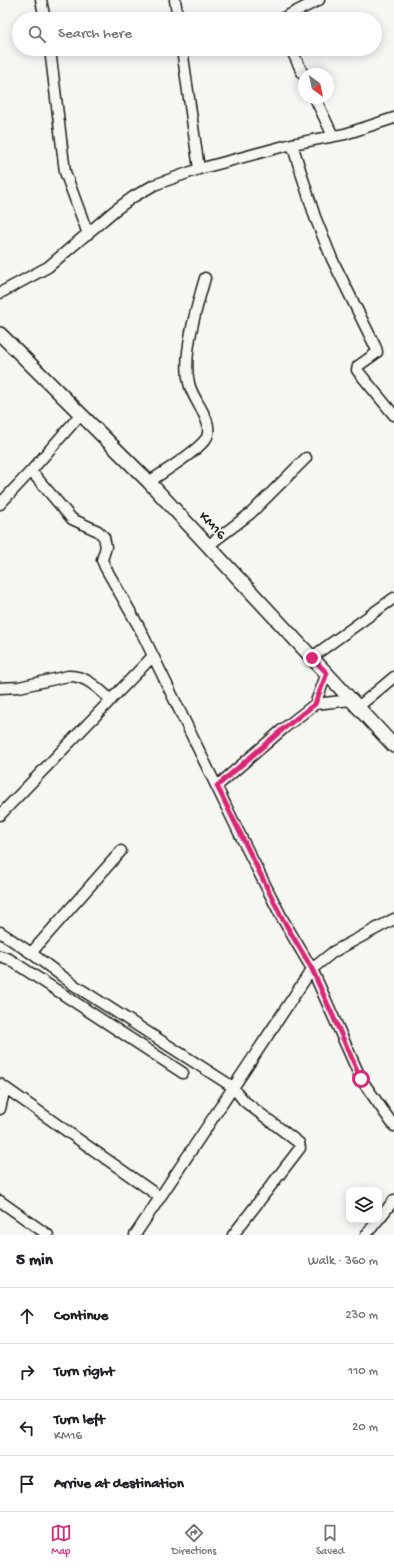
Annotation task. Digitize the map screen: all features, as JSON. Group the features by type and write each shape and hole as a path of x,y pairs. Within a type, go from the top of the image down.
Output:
{"street":[{"path":"41,0 43,12"},
{"path":"175,0 177,12"},
{"path":"295,12 319,0"},
{"path":"51,56 65,172 88,234"},
{"path":"183,56 199,169"},
{"path":"294,56 300,68"},
{"path":"318,104 333,136"},
{"path":"0,293 48,267 114,211 133,197 154,185 199,169 292,144 345,134 394,118"},
{"path":"292,144 318,224 332,259 376,348 377,352 358,366 357,370 394,415"},
{"path":"149,482 201,445 207,436 209,425 189,384 187,367 194,317 205,278"},
{"name":"KM16","path":"0,334 149,482 394,746"},
{"path":"0,504 81,414"},
{"path":"209,545 251,513 306,458"},
{"path":"31,471 72,519 98,531 104,537 106,547 102,560 105,567 139,627 282,918 312,969 361,1079 392,1120"},
{"path":"312,658 394,598"},
{"path":"0,815 153,656"},
{"path":"217,786 283,729 315,704 327,673"},
{"path":"0,688 19,687 76,675 96,687 111,700"},
{"path":"315,704 355,703 394,677"},
{"path":"31,953 121,851"},
{"path":"135,1235 312,969 333,952 394,919"},
{"path":"0,932 74,985 233,1087 244,1101 299,1143 300,1148 233,1235"},
{"path":"0,956 9,959 183,1073"},
{"path":"0,1109 3,1086 160,1197"},
{"path":"0,1200 48,1235"},
{"path":"382,1216 394,1200"},
{"path":"366,1235 376,1223"}],"route":[{"path":"312,658 327,673 315,704 283,729 217,786 282,918 312,969 361,1079"}]}
